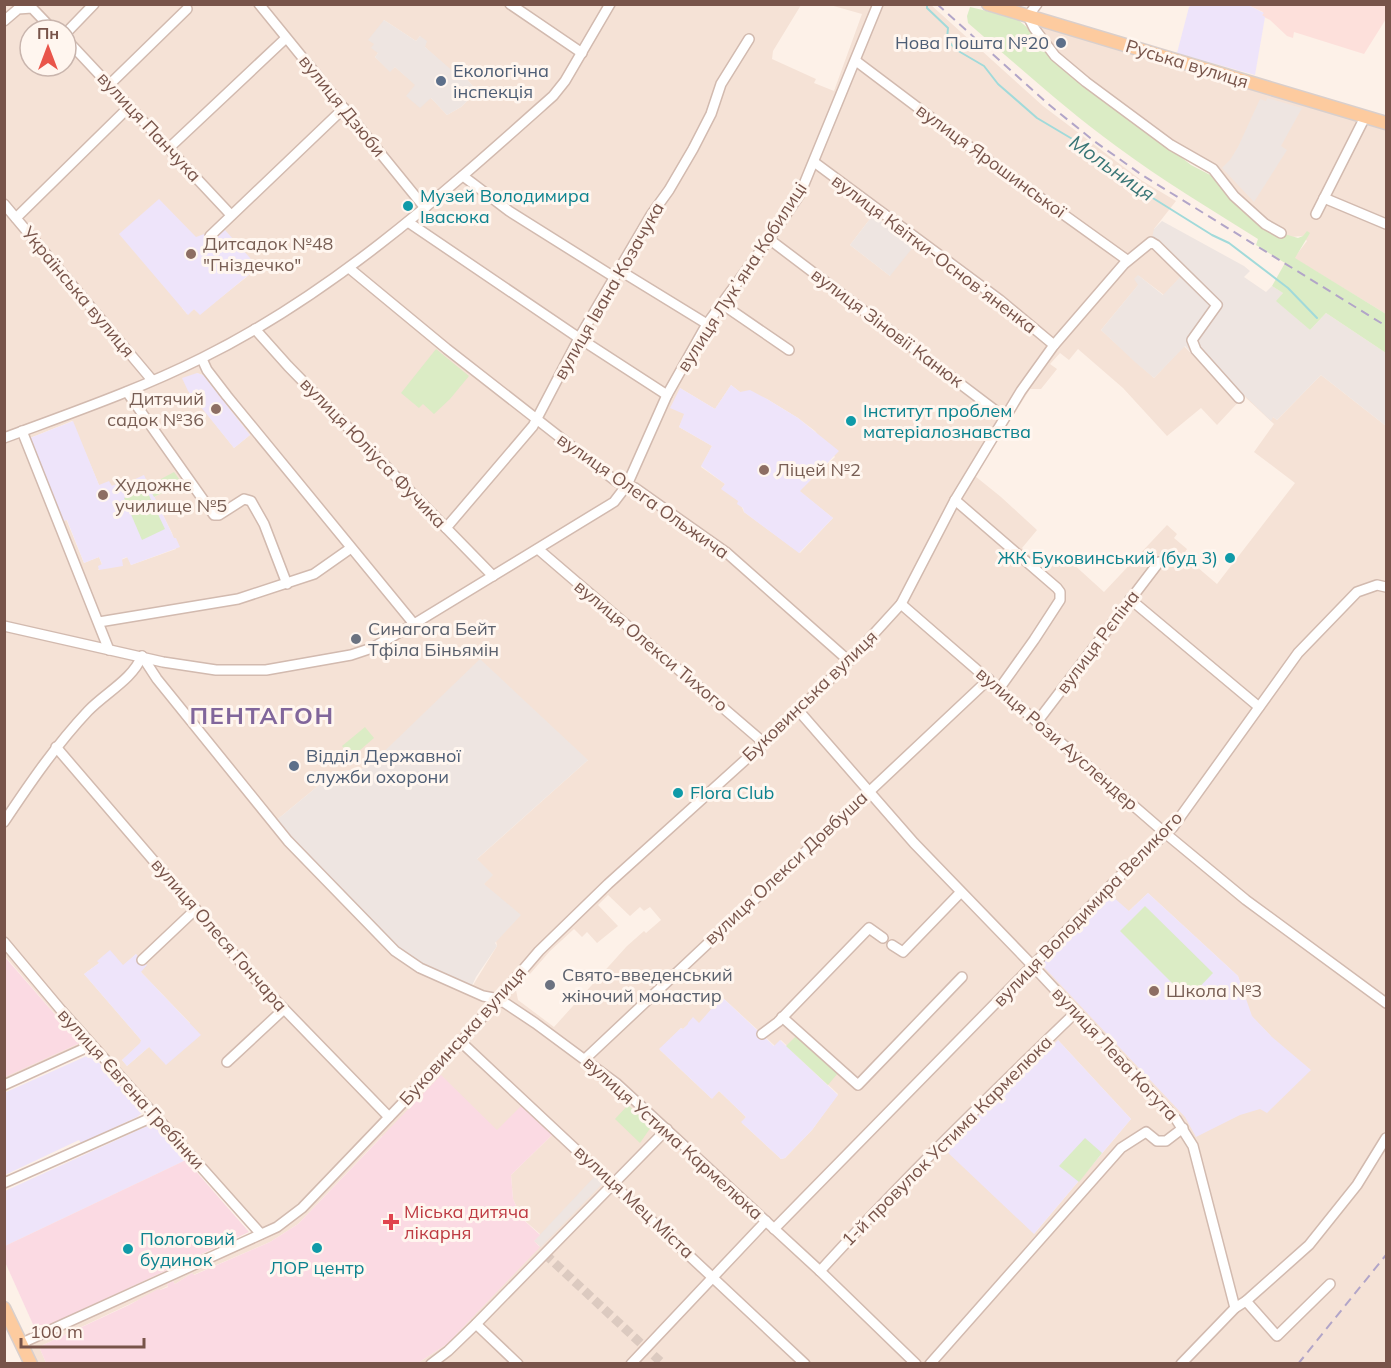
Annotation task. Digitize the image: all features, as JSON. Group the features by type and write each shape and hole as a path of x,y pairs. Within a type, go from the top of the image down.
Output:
{"main road":[{"name":"Руська вулиця","path":"988,4 1386,123"},
{"path":"4,1308 31,1364"}],"street":[{"path":"78,21 94,4"},
{"name":"вулиця Дзюби","path":"260,4 425,208"},
{"path":"510,4 582,52"},
{"path":"4,438 127,392 202,358 314,293 349,268 425,208 553,96 610,4"},
{"name":"вулиця Лукʼяна Кобилиці","path":"4,626 190,667 240,671 266,670 351,655 372,648 414,624 614,502 627,485 667,395 707,324 800,194 878,4"},
{"path":"1037,4 1028,16 1055,56 1171,145 1213,169 1234,196 1265,224 1281,233"},
{"path":"4,21 18,9 32,8 42,18"},
{"path":"109,85 188,9"},
{"path":"169,148 286,38"},
{"name":"вулиця Івана Козачука","path":"446,528 536,420 579,338 651,215 693,149 711,114 721,84 749,39"},
{"name":"вулиця Панчука","path":"78,52 231,215"},
{"name":"вулиця Ярошинської","path":"856,61 978,153 1127,260"},
{"path":"16,218 129,107"},
{"path":"210,236 344,108"},
{"path":"1316,214 1365,117"},
{"name":"вулиця Квітки-Основʼяненка","path":"814,162 1000,300 1054,345"},
{"path":"462,176 509,211 707,324"},
{"path":"1324,198 1386,224"},
{"name":"Українська вулиця","path":"5,205 152,380"},
{"path":"408,222 667,395"},
{"name":"вулиця Зіновії Канюк","path":"769,239 1004,417"},
{"name":"Буковинська вулиця","path":"22,1343 277,1227 291,1218 461,1042 539,951 600,891 764,743 849,661 901,604 955,500 1004,417 1054,345 1127,260 1151,242 1216,305 1192,340 1196,350 1239,398"},
{"name":"вулиця Олега Ольжича","path":"349,268 536,420 617,482 635,488 727,553 849,661"},
{"path":"722,304 789,350"},
{"name":"вулиця Юліуса Фучика","path":"255,329 288,366 493,576"},
{"path":"202,358 207,370 227,396 414,624"},
{"path":"127,392 214,515 219,515 244,499 251,501 264,524 287,584"},
{"path":"22,431 110,650"},
{"path":"955,500 1060,592 1060,600 999,688"},
{"path":"99,622 238,599 314,574 351,548"},
{"name":"вулиця Олекси Тихого","path":"538,549 764,743"},
{"name":"вулиця Рєпіна","path":"1037,723 1159,562"},
{"name":"вулиця Володимира Великого","path":"774,1229 1130,866 1173,827 1298,653 1357,592 1377,585 1386,587"},
{"path":"1130,599 1259,707"},
{"name":"вулиця Рози Ауслендер","path":"901,604 1165,833 1261,912 1386,1004"},
{"path":"4,822 56,747 89,710 137,668 142,656"},
{"name":"вулиця Устима Кармелюка","path":"142,656 262,811 320,875 395,951 420,968 483,996 499,999 616,1083 820,1270 916,1364"},
{"name":"вулиця Олекси Довбуша","path":"585,1059 989,679"},
{"name":"вулиця Лева Когута","path":"798,710 960,892 1033,966 1183,1128 1192,1146 1235,1308"},
{"name":"вулиця Олеся Гончара","path":"56,747 284,1009 389,1117"},
{"path":"892,945 903,952 960,892"},
{"path":"142,960 196,909"},
{"path":"762,1034 771,1029 868,928 883,938"},
{"name":"вулиця Євгена Гребінки","path":"4,942 92,1045 261,1234"},
{"path":"782,1017 858,1084 962,977"},
{"path":"227,1062 284,1009"},
{"name":"1-й провулок Устима Кармелюка","path":"820,1270 966,1118 1075,1013"},
{"name":"вулиця Мец Міста","path":"461,1042 805,1364"},
{"path":"4,1085 92,1045"},
{"path":"4,1183 155,1116"},
{"path":"930,1364 1121,1148 1146,1132 1157,1142 1166,1141 1183,1128"},
{"path":"431,1364 448,1352 667,1129"},
{"path":"1181,1364 1235,1308 1246,1301 1309,1245 1357,1185 1386,1138"},
{"path":"631,1364 766,1221"},
{"path":"1246,1301 1277,1336 1330,1284"},
{"path":"476,1324 518,1364"}],"shaded area":[{"path":"5,5 801,5 773,51 772,59 816,79 814,83 834,91 862,14 830,5 931,5 1043,106 1141,180 1176,201 1154,229 1184,273 1164,295 1139,276 1139,284 1101,330 1154,378 1184,346 1237,401 1244,395 1277,420 1321,375 1386,426 1386,1363 418,1363 447,1344 540,1246 534,1241 540,1234 514,1211 517,1208 513,1199 511,1175 552,1135 497,1130 382,1136 298,1224 270,1242 193,1275 192,1273 175,1284 173,1281 167,1284 168,1286 43,1345 40,1349 46,1363 32,1363 23,1343 261,1234 92,1044 5,1085 4,1077 80,1043 5,956","holes":["384,20 416,41 420,36 425,47 455,74 459,72 465,77 477,91 461,107 447,115 395,67 390,71 375,57 378,53 374,44","873,215 896,231 890,276 850,245","225,231 258,268 200,314 194,309 187,314 182,308 214,241","1078,349 1123,388 1167,436 1201,408 1217,425 1244,396 1274,424 1254,452 1295,483 1217,584 1183,555 1187,549 1174,538 1177,534 1167,525 1104,592 1060,552 1044,568 1022,548 1037,530 975,476 1030,389 1041,389 1057,369 1050,364 1060,353 1069,360","197,373 203,375 250,435 234,448 189,391","731,385 740,392 767,399 815,431 835,457 799,491 833,518 800,553 744,512 739,501 722,489 725,484 701,467 712,446 679,427 685,414 680,388 715,409","72,421 99,485 120,486 145,479 148,486 174,473 181,484 154,497 172,533 176,549 131,565 128,557 98,570 102,565 99,557 84,563 66,519 63,520 30,438","382,752 588,760 476,860 484,883 497,946 470,990 273,823 335,772 367,768","1148,893 1238,976 1251,1016 1272,1037 1129,911","608,895 630,916 640,907 644,911 650,907 661,920 627,946 554,1027 518,1000 516,990 550,951 574,929 582,937 587,932 597,943 618,926 598,905","136,954 141,972 190,1023 149,1047 127,1066 122,1060 141,1043 141,1040 84,974 99,963 123,966","722,997 775,1046 781,1040 838,1094 812,1130 785,1158 781,1159 742,1123 746,1117 719,1091 711,1098 660,1050 681,1028 689,1024 699,1024","1058,1040 1131,1119 1034,1234"]},
{"path":"1192,5 1248,5 1264,13 1255,75 1177,53 1189,7"},
{"path":"1248,5 1386,5 1386,19 1364,54 1294,32 1293,38 1287,36 1270,20 1262,16 1263,12"},
{"path":"1029,17 1386,123 1386,314 1294,258 1307,241 1303,236 1290,237 1265,223 1213,169 1171,145 1056,56"},
{"path":"384,20 416,41 420,36 427,41 425,47 455,73 459,72 465,77 477,91 461,107 447,115 431,98 420,108 406,96 415,85 395,67 390,72 375,57 378,53 371,48 374,44 368,40"},
{"path":"1267,98 1302,108 1281,146 1287,150 1254,202 1222,168 1238,147 1260,99 1266,101"},
{"name":"Дитсадок №48 \"Гніздечко\"","path":"159,199 196,237 207,233 214,240 225,230 258,267 200,315 194,309 188,315 119,234"},
{"path":"873,215 914,246 890,276 850,245"},
{"path":"1162,221 1244,266 1250,271 1244,277 1266,292 1272,286 1283,293 1277,301 1310,330 1326,313 1386,353 1386,426 1321,375 1277,420 1273,417 1271,421 1244,395 1236,401 1185,346 1154,378 1135,362 1101,330 1138,285 1134,279 1138,275 1163,295 1184,273 1151,242 1154,229"},
{"name":"Дитячий садок №36","path":"197,373 203,375 250,435 234,448 188,391 182,378"},
{"name":"Ліцей №2","path":"731,385 740,392 750,390 767,399 798,418 839,451 800,491 833,518 799,553 744,512 743,508 737,504 738,501 721,489 725,484 701,466 712,446 679,427 684,414 670,408 680,388 715,409"},
{"name":"Художнє училище №5","path":"73,421 99,485 109,481 112,486 119,483 120,486 144,475 180,547 131,565 127,557 122,559 123,566 99,570 98,566 102,564 99,557 84,563 67,520 63,521 30,438"},
{"path":"480,659 588,760 477,859 493,875 484,884 521,915 495,943 497,946 470,990 396,950 273,823 335,772 367,768"},
{"name":"Школа №3","path":"1148,893 1238,976 1252,1016 1272,1037 1311,1070 1267,1113 1260,1109 1240,1115 1196,1137 1185,1117 1041,964 1112,896 1129,911"},
{"path":"110,950 123,965 136,954 147,965 141,972 201,1035 166,1065 149,1047 127,1066 122,1060 141,1040 84,974 99,963 97,961"},
{"path":"4,956 80,1043 5,1077 4,1077"},
{"path":"722,997 774,1046 780,1040 838,1095 812,1130 785,1158 781,1159 741,1122 746,1117 719,1091 712,1099 659,1049 681,1028 683,1029 693,1017 699,1023"},
{"path":"1058,1040 1131,1119 1034,1234 943,1148"},
{"path":"91,1054 143,1112 81,1143 79,1140 5,1175 4,1093"},
{"path":"441,1075 497,1130 521,1106 552,1135 511,1175 513,1199 517,1208 514,1211 540,1235 534,1241 540,1247 447,1344 418,1363 46,1363 40,1349 43,1345 158,1289 168,1287 167,1284 173,1281 175,1284 192,1273 194,1275 270,1242 298,1224"},
{"path":"156,1122 186,1160 5,1246 5,1191"},
{"path":"186,1160 249,1232 36,1331 5,1262 5,1246"},
{"path":"595,1176 603,1183 541,1247 534,1241"}],"green space":[{"path":"970,7 1016,18 1162,142 1191,165 1216,178 1281,233 1298,238 1307,231 1310,233 1295,258 1386,314 1386,353 1326,313 1310,330 1276,301 1283,293 1272,286 1285,263 1256,245 1258,239 1151,171 1078,117 968,23 967,16"},
{"path":"436,349 469,376 434,414 423,404 419,408 401,393"},
{"path":"174,472 182,483 154,497 148,486"},
{"path":"146,489 165,529 142,540 124,498"},
{"path":"365,727 374,738 352,757 342,746"},
{"path":"1145,906 1213,973 1188,999 1120,931"},
{"path":"797,1035 838,1073 828,1085 786,1046"},
{"path":"628,1105 651,1127 640,1143 615,1119"},
{"path":"1085,1138 1102,1153 1079,1182 1059,1166"}],"waterway":[{"name":"Мольниця","path":"927,4 927,8 948,28 947,39 955,49 984,66 998,84 1037,118 1074,140 1086,154 1132,185 1212,235 1229,243 1288,288 1317,318"}],"tunnel":[{"path":"545,1254 663,1364"}],"railway":[{"path":"937,4 1047,103 1094,141 1142,175 1386,326"},
{"path":"1298,1364 1386,1255"}],"place":[{"name":"Нова Пошта №20","path":"1061,43"},
{"name":"Екологічна інспекція","path":"441,81"},
{"name":"Музей Володимира Івасюка","path":"408,206"},
{"name":"Дитсадок №48 \"Гніздечко\"","path":"191,254"},
{"name":"Дитячий садок №36","path":"216,409"},
{"name":"Інститут проблем матеріалознавства","path":"851,421"},
{"name":"Ліцей №2","path":"764,470"},
{"name":"Художнє училище №5","path":"103,495"},
{"name":"ЖК Буковинський (буд 3)","path":"1230,558"},
{"name":"Синагога Бейт Тфіла Біньямін","path":"356,639"},
{"name":"Відділ Державної служби охорони","path":"294,766"},
{"name":"Flora Club","path":"678,793"},
{"name":"Свято-введенський жіночий монастир","path":"550,985"},
{"name":"Школа №3","path":"1154,991"},
{"name":"Міська дитяча лікарня","path":"391,1222"},
{"name":"ЛОР центр","path":"317,1248"},
{"name":"Пологовий будинок","path":"128,1249"}],"district":[{"name":"ПЕНТАГОН","path":"262,716"}]}
